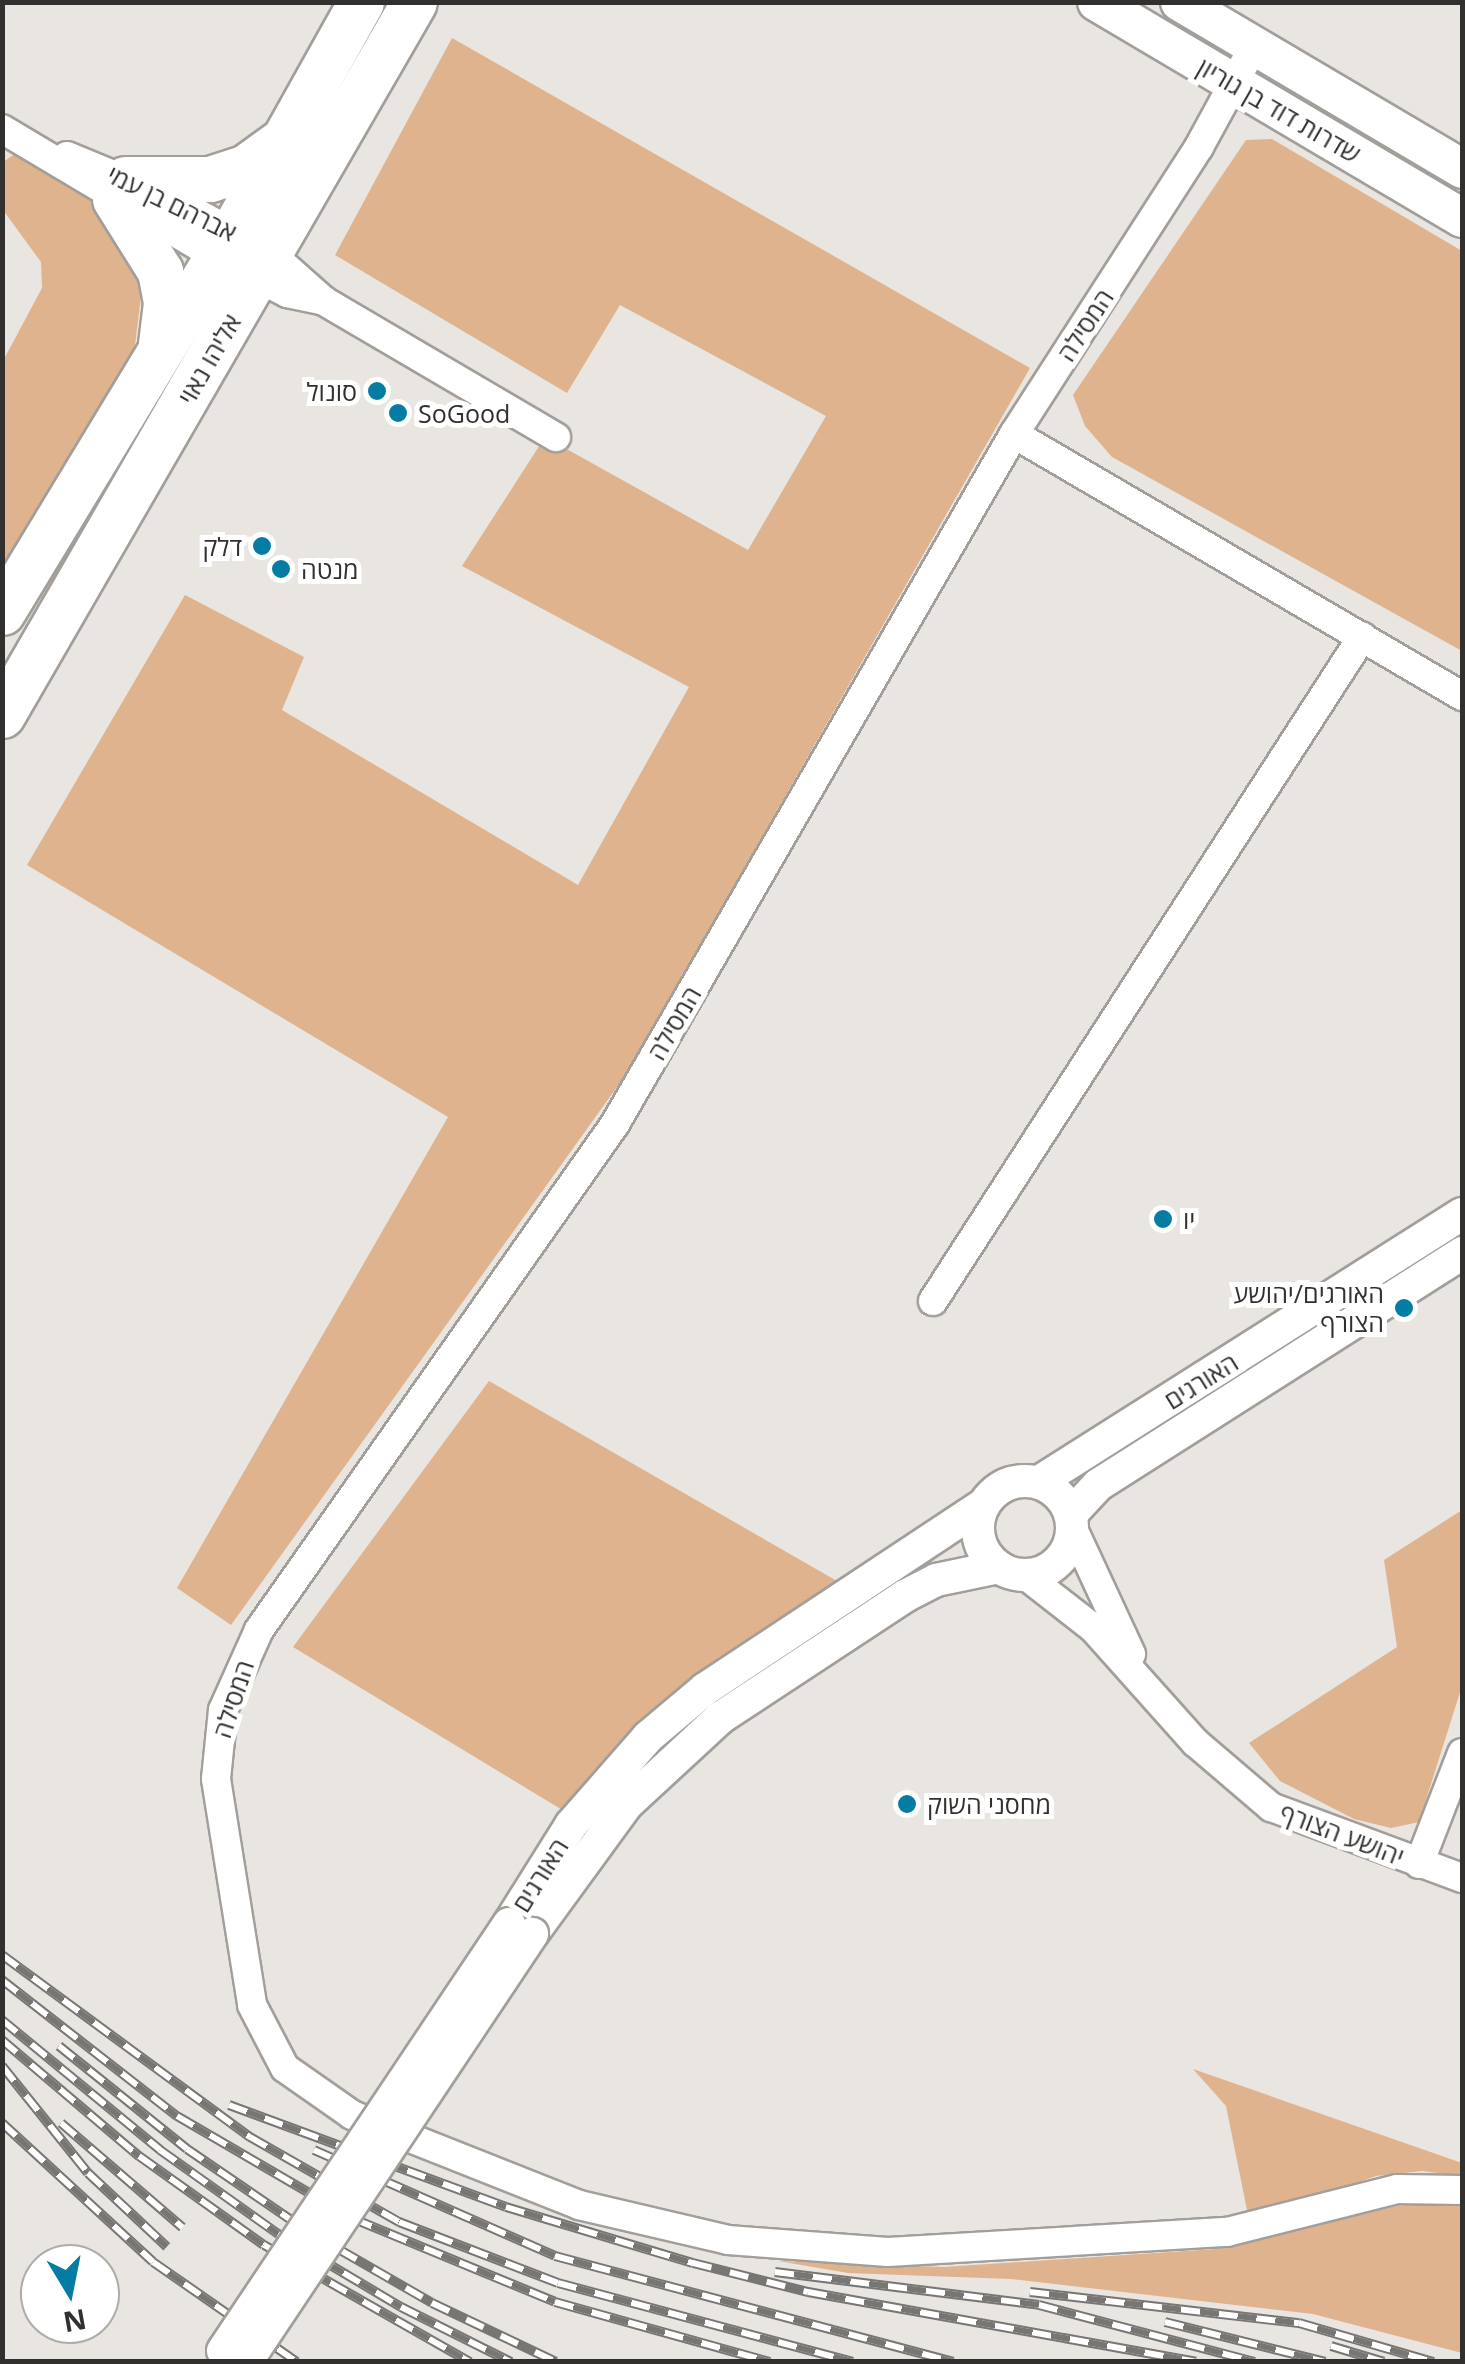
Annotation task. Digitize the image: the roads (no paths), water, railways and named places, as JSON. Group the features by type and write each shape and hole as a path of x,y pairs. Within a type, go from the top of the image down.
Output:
{"highway":[{"name":"אליהו נאוי","path":"2,612 160,351 244,255 284,138 361,2"},
{"name":"אליהו נאוי","path":"2,715 244,255 414,2"},
{"path":"160,351 166,303 160,271 120,189 210,179 260,160 284,138"}],"main road":[{"name":"שדרות דוד בן גוריון","path":"1096,2 1462,218"},
{"name":"שדרות דוד בן גוריון","path":"1180,2 1462,169"}],"street":[{"name":"המסילה","path":"1254,46 1230,82 1198,148 1014,434 615,1124 243,1661 224,1710 216,1762 256,2019 295,2078 352,2114 579,2204 728,2240 888,2252 1227,2232 1383,2191 1462,2190"},
{"name":"אברהם בן עמי","path":"3,129 244,255 556,436"},
{"path":"1014,434 1462,696"},
{"path":"933,1302 1362,637"},
{"name":"האורגים","path":"1039,1482 1462,1214"},
{"name":"האורגים","path":"1072,1521 1098,1485 1462,1253"},
{"path":"1039,1482 1072,1521 1062,1557 1012,1571 978,1532 984,1504 1008,1484 1039,1482"},
{"name":"האורגים","path":"521,1929 571,1825 648,1737 705,1689 984,1504"},
{"name":"יהושע הצורף","path":"1072,1521 1149,1685"},
{"name":"האורגים","path":"228,2358 521,1929 626,1805 720,1718 905,1596 950,1576 1012,1571"},
{"name":"יהושע הצורף","path":"1012,1571 1093,1628 1149,1685 1196,1744 1271,1808 1462,1878"},
{"path":"1420,1864 1462,1752"}],"railway":[{"path":"2,1955 250,2137 399,2222 558,2283 853,2362"},
{"path":"2,1980 177,2116 354,2219 555,2302 770,2362"},
{"path":"2,2020 160,2150 278,2234 401,2307 511,2362"},
{"path":"2,2040 139,2156 264,2245 470,2362"},
{"path":"59,2046 187,2149 307,2231 432,2303 556,2362"},
{"path":"2,2066 88,2173 167,2247"},
{"path":"229,2105 506,2207 693,2263 808,2292 1196,2362"},
{"path":"2,2123 153,2262 297,2362"},
{"path":"61,2123 182,2227"},
{"path":"314,2150 555,2256 953,2362"},
{"path":"775,2272 1039,2305 1255,2362"},
{"path":"1030,2292 1299,2323 1433,2362"},
{"path":"1165,2322 1325,2362"},
{"path":"1331,2346 1384,2362"}],"place":[{"name":"סונול","path":"377,391"},
{"name":"SoGood","path":"398,413"},
{"name":"דלק","path":"262,546"},
{"name":"מנטה","path":"281,569"},
{"name":"יו","path":"1163,1219"},
{"name":"האורגים/יהושע הצורף","path":"1404,1308"},
{"name":"מחסני השוק","path":"907,1804"}]}
